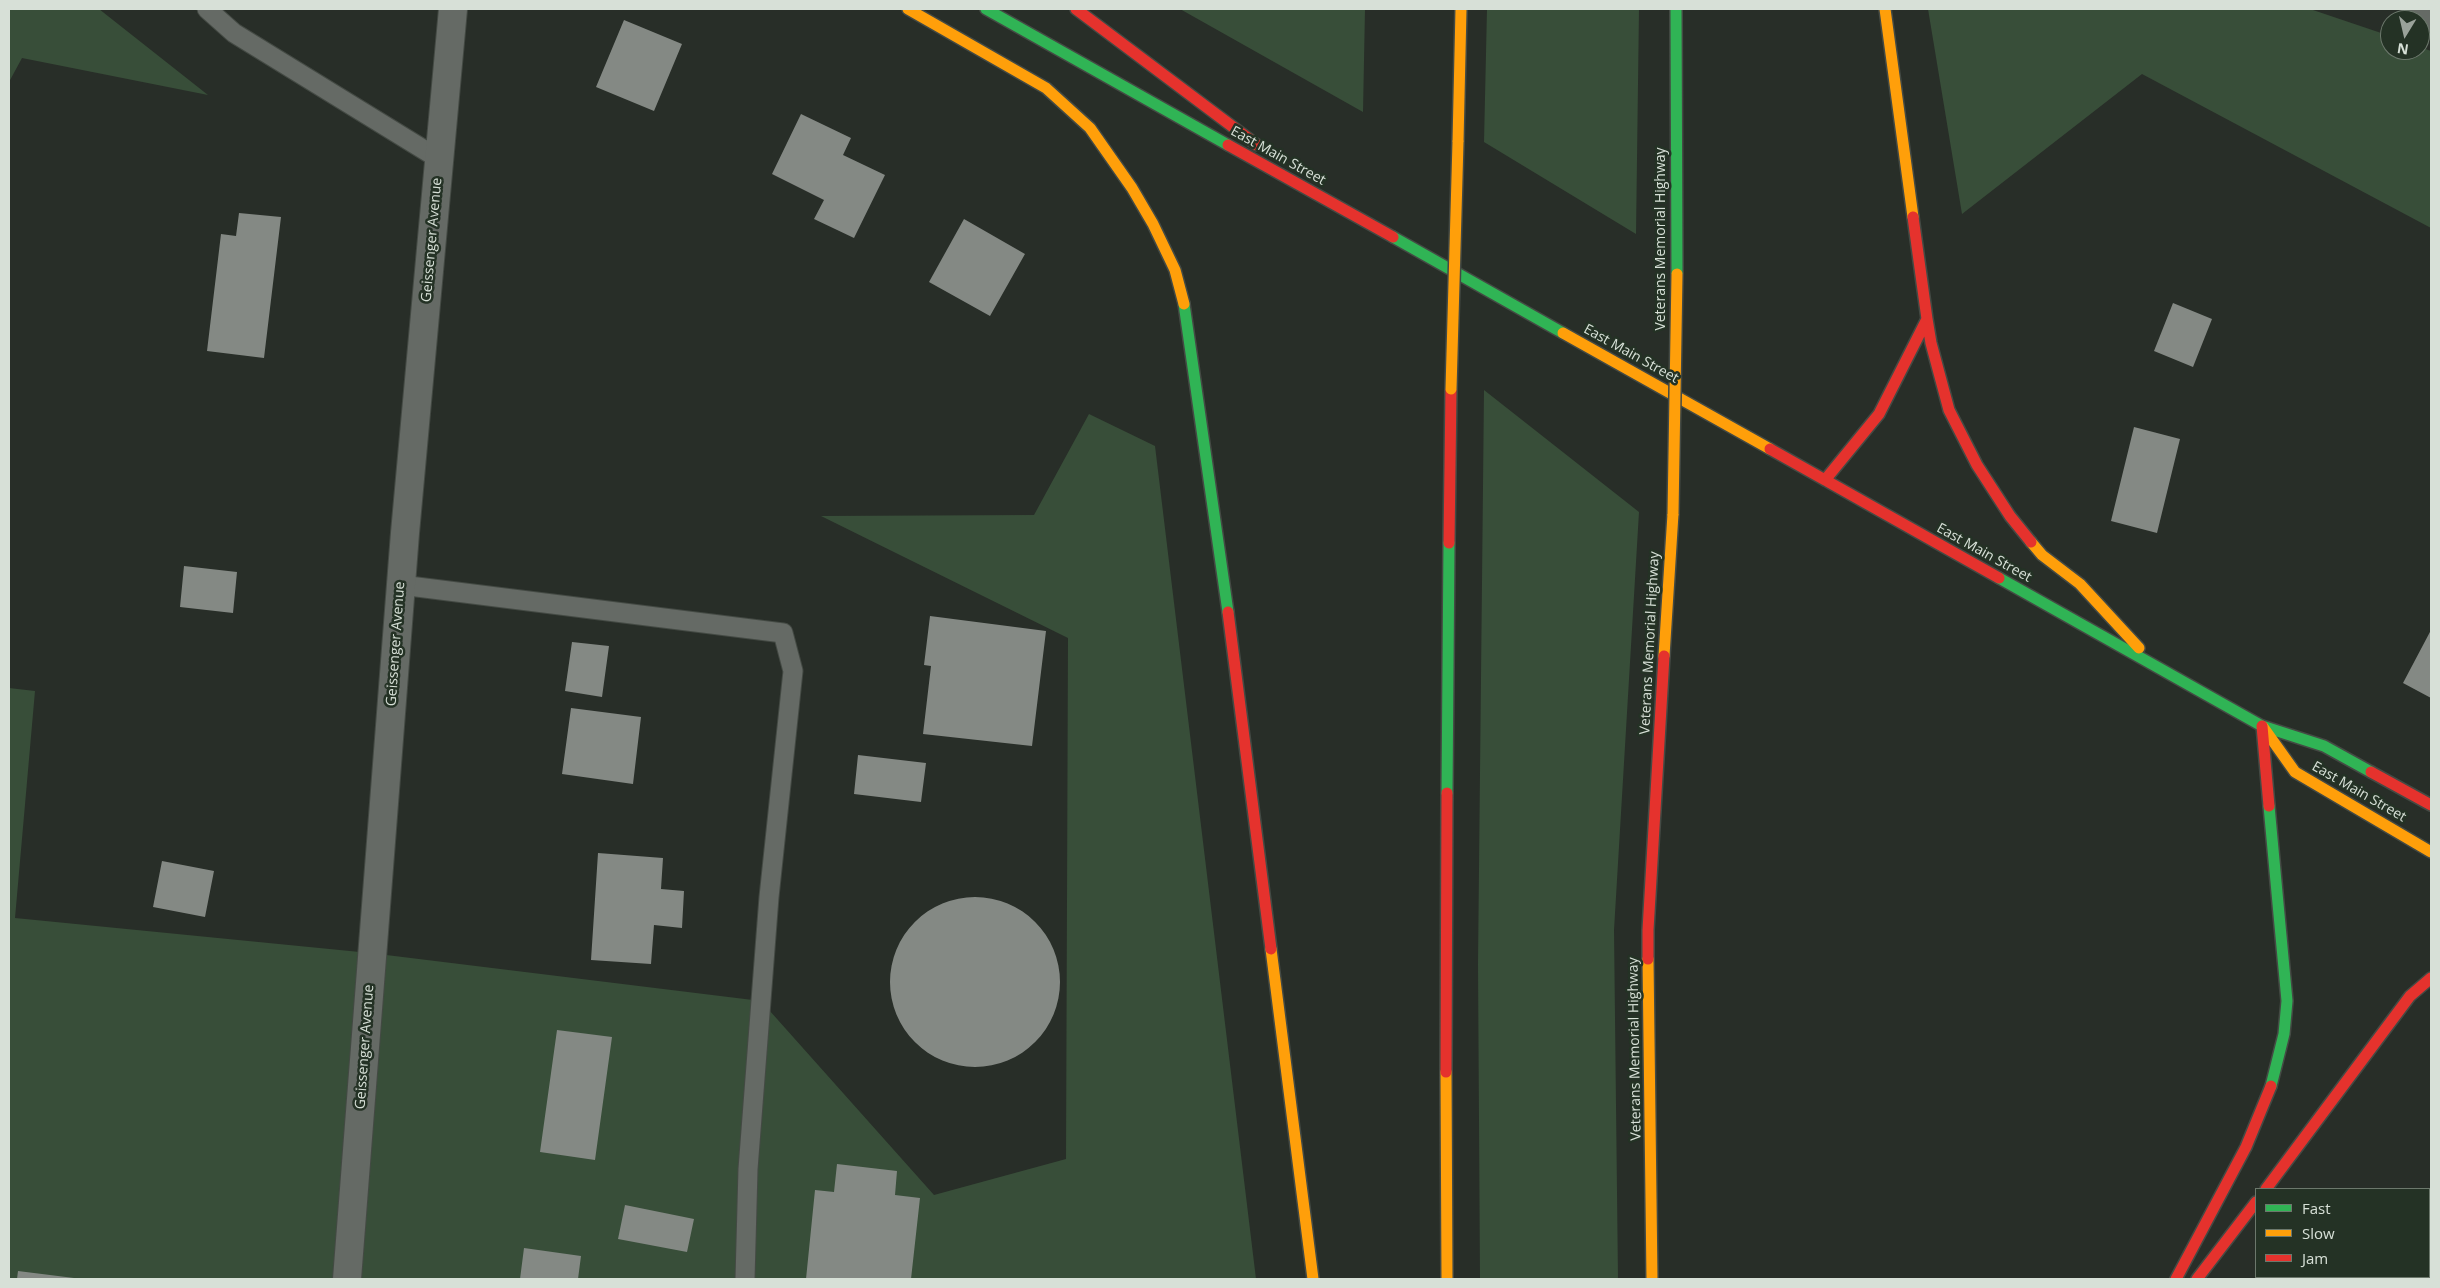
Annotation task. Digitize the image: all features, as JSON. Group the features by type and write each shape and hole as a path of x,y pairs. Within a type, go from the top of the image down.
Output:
{"highway":[{"path":"908,9 1046,88 1090,128 1132,188 1153,224 1174,270 1187,316 1213,498 1313,1279"},
{"name":"East Main Street","path":"986,9 2262,726 2324,746 2431,805"},
{"path":"1076,9 1348,213"},
{"path":"1447,1279 1445,964 1451,389 1462,9"},
{"name":"Veterans Memorial Highway","path":"1652,1279 1648,930 1673,514 1676,274 1676,9"},
{"path":"1885,9 1927,318 1931,343 1949,410 1977,465 2006,509 2042,554 2080,584 2158,668"},
{"path":"1825,480 1879,414 1927,318"},
{"path":"2176,1279 2246,1147 2271,1086 2284,1034 2287,1001 2262,726"},
{"name":"East Main Street","path":"2262,726 2295,772 2431,852"},
{"path":"2267,1188 2410,996 2431,978"},
{"path":"2197,1279 2255,1203"}],"street":[{"name":"Geissenger Avenue","path":"347,1279 401,585 453,9"},
{"path":"2416,9 2431,18"}],"lane":[{"path":"207,9 234,33 439,159"},
{"path":"401,585 783,633 793,671 769,897 748,1169 745,1279"}],"green space":[{"path":"9,9 99,9 208,95 22,58 9,82"},
{"path":"1180,9 1365,9 1363,112"},
{"path":"1487,9 1639,9 1636,234 1484,142"},
{"path":"1928,9 2310,9 2380,33 2380,60 2430,60 2431,51 2431,228 2142,74 1962,214"},
{"path":"1484,390 1639,512 1614,930 1618,1279 1480,1279 1478,964"},
{"path":"1089,414 1155,446 1256,1279 9,1279 9,688 35,691 15,918 370,953 761,1001 934,1195 1066,1159 1068,638 821,516 1034,515"}],"building":[{"path":"624,20 682,44 654,111 596,87"},
{"path":"801,114 851,138 843,155 885,175 854,238 814,219 824,200 772,174"},
{"path":"239,213 281,217 264,358 207,351 221,234 236,236"},
{"path":"964,219 1025,254 990,316 929,282"},
{"path":"2173,303 2212,319 2193,367 2154,351"},
{"path":"2134,427 2180,439 2157,533 2111,521"},
{"path":"184,566 237,572 233,613 180,607"},
{"path":"930,616 1046,631 1032,746 923,734 931,666 924,665"},
{"path":"2431,630 2431,698 2403,683"},
{"path":"572,642 609,646 602,697 565,691"},
{"path":"571,708 641,717 633,784 562,774"},
{"path":"858,755 926,763 921,802 854,794"},
{"path":"598,853 663,858 661,889 684,891 682,928 654,925 651,964 591,960"},
{"path":"162,861 214,871 205,917 153,907"},
{"path":"967,897 983,897 1008,903 1029,916 1041,928 1054,949 1060,982 1054,1015 1041,1036 1029,1048 1008,1061 983,1067 967,1067 942,1061 921,1048 909,1036 896,1015 890,990 890,974 896,949 909,928 921,916 942,903"},
{"path":"557,1030 612,1037 595,1160 540,1152"},
{"path":"837,1164 897,1171 895,1195 920,1198 911,1279 806,1279 815,1190 834,1192"},
{"path":"625,1205 694,1219 687,1252 618,1239"},
{"path":"524,1248 581,1256 578,1279 520,1279"},
{"path":"18,1271 74,1278 74,1279 17,1279"}],"traffic: fast":[{"path":"986,9 1228,145"},
{"path":"1676,9 1677,274"},
{"path":"1393,237 1563,333"},
{"path":"1184,304 1228,612"},
{"path":"1447,793 1449,543"},
{"path":"1999,578 2262,726 2324,746 2371,772"},
{"path":"2269,806 2287,1001 2284,1034 2271,1086"}],"traffic: slow":[{"path":"908,9 1046,88 1090,128 1132,188 1153,224 1175,270 1184,304"},
{"path":"1458,142 1461,9"},
{"path":"1885,9 1913,217"},
{"path":"1451,389 1458,142"},
{"path":"1673,514 1677,274"},
{"path":"1563,333 1770,449"},
{"path":"1664,656 1673,514"},
{"path":"2031,542 2042,555 2080,584 2139,648"},
{"path":"2263,727 2295,772 2431,852"},
{"path":"1271,949 1313,1279"},
{"path":"1648,959 1652,1279"},
{"path":"1446,1072 1447,1279"}],"traffic: jam":[{"path":"1076,9 1257,145"},
{"path":"1228,145 1393,237"},
{"path":"1825,480 1879,414 1927,319 1913,217"},
{"path":"1927,319 1931,343 1949,410 1977,465 2010,516 2031,542"},
{"path":"1449,543 1451,389"},
{"path":"1770,449 1999,578"},
{"path":"1228,612 1271,949"},
{"path":"1648,959 1648,930 1664,656"},
{"path":"2262,726 2269,806"},
{"path":"2371,772 2431,805"},
{"path":"1446,1072 1447,793"},
{"path":"2267,1188 2410,996 2431,978"},
{"path":"2176,1279 2246,1147 2271,1086"},
{"path":"2197,1279 2255,1203"}]}
